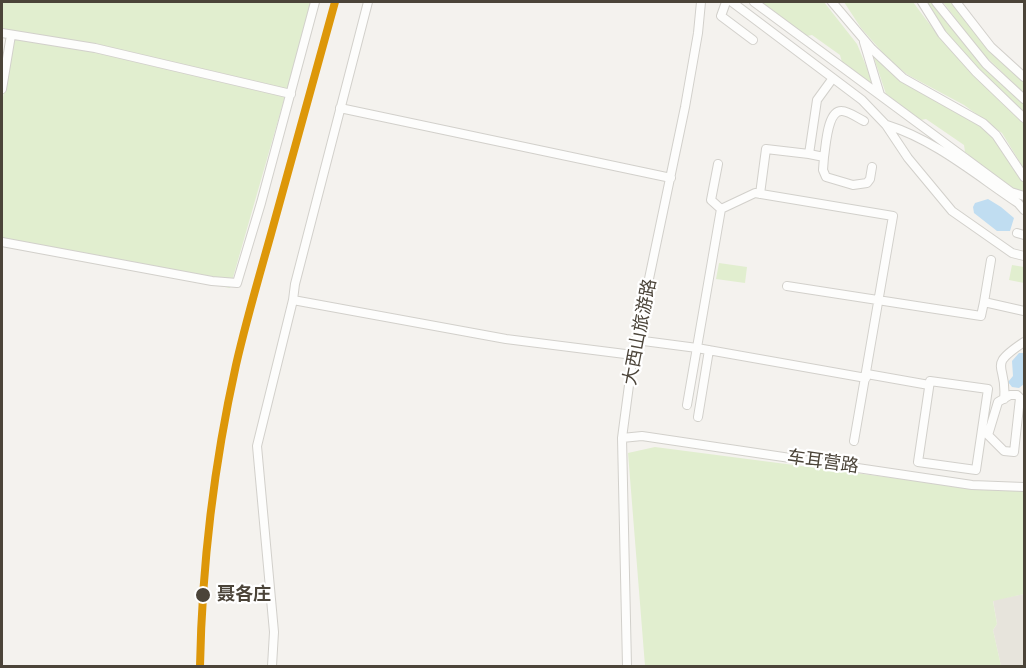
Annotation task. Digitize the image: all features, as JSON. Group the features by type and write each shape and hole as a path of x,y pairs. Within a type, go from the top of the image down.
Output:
{"street":[{"path":"2,242 237,284 315,2"},
{"path":"272,666 274,632 257,446 295,284 368,2"},
{"name":"大西山旅游路","path":"627,666 622,438 633,355 698,33 701,2"},
{"path":"726,2 721,16 753,40"},
{"path":"732,2 862,100 886,125 908,158 952,211 1012,253 1024,256"},
{"path":"754,2 1011,192 1024,196"},
{"path":"832,2 862,38 903,78 983,123 1002,140 1024,177"},
{"path":"922,2 949,42 976,72 1024,118"},
{"path":"936,2 986,64 1024,99"},
{"path":"956,2 991,47 1024,77"},
{"path":"2,33 95,48 291,94"},
{"path":"2,89 11,36"},
{"path":"862,38 880,95"},
{"path":"809,154 817,100 832,78"},
{"path":"340,108 670,178"},
{"path":"864,120 844,111 839,111 833,116 829,124 823,170 826,177 853,185 867,183 872,167"},
{"path":"886,125 909,132 929,142 1021,204 1024,210"},
{"path":"760,194 766,149 824,157"},
{"path":"718,164 711,200 721,209"},
{"path":"721,209 760,194 893,216 854,441"},
{"path":"687,405 721,209"},
{"path":"787,286 981,316 991,261"},
{"path":"293,300 506,339 633,355"},
{"path":"984,302 1024,311"},
{"path":"636,340 929,385"},
{"path":"1004,399 1005,385 1000,372 1001,363 1004,356 1024,342"},
{"path":"698,417 709,350"},
{"path":"930,381 988,389 976,470 918,462 929,385 930,381"},
{"path":"1017,394 1020,398 1014,452 1004,451 988,435 998,402 1004,399 1017,394"},
{"name":"车耳营路","path":"622,438 642,436 972,484 1024,487"}],"shaded area":[{"path":"1024,594 1024,666 1001,666 993,630 997,624 993,600"}],"green space":[{"path":"2,2 312,2 230,288 2,243 2,103 14,36 2,33"},
{"path":"759,2 824,2 857,44 874,85 842,62 840,55 812,35 807,36"},
{"path":"844,2 913,2 965,66 1024,124 1024,169 1002,133 964,105 908,75 891,62 861,28"},
{"path":"924,2 933,2 1024,102 1024,114 958,46"},
{"path":"943,2 952,2 989,51 1024,80 1024,93 980,51"},
{"path":"873,55 911,87 959,113 985,129 999,141 1024,182 1024,192 1009,187 965,152 964,145 926,119 921,120 886,94"},
{"path":"719,263 747,267 745,283 716,279"},
{"path":"1012,265 1024,267 1024,283 1009,280"},
{"path":"655,447 971,488 1024,490 1024,594 993,601 997,624 993,630 1001,666 645,666 628,453"}],"water":[{"path":"988,199 1014,218 1010,231 997,231 974,213 975,203"},
{"path":"1019,353 1024,353 1024,384 1019,388 1012,387 1008,382 1013,376 1012,361"}],"transit line":[{"path":"200,666 206,552 215,477 228,402 248,316 335,2"}],"place":[{"name":"聂各庄","path":"203,595"}]}
